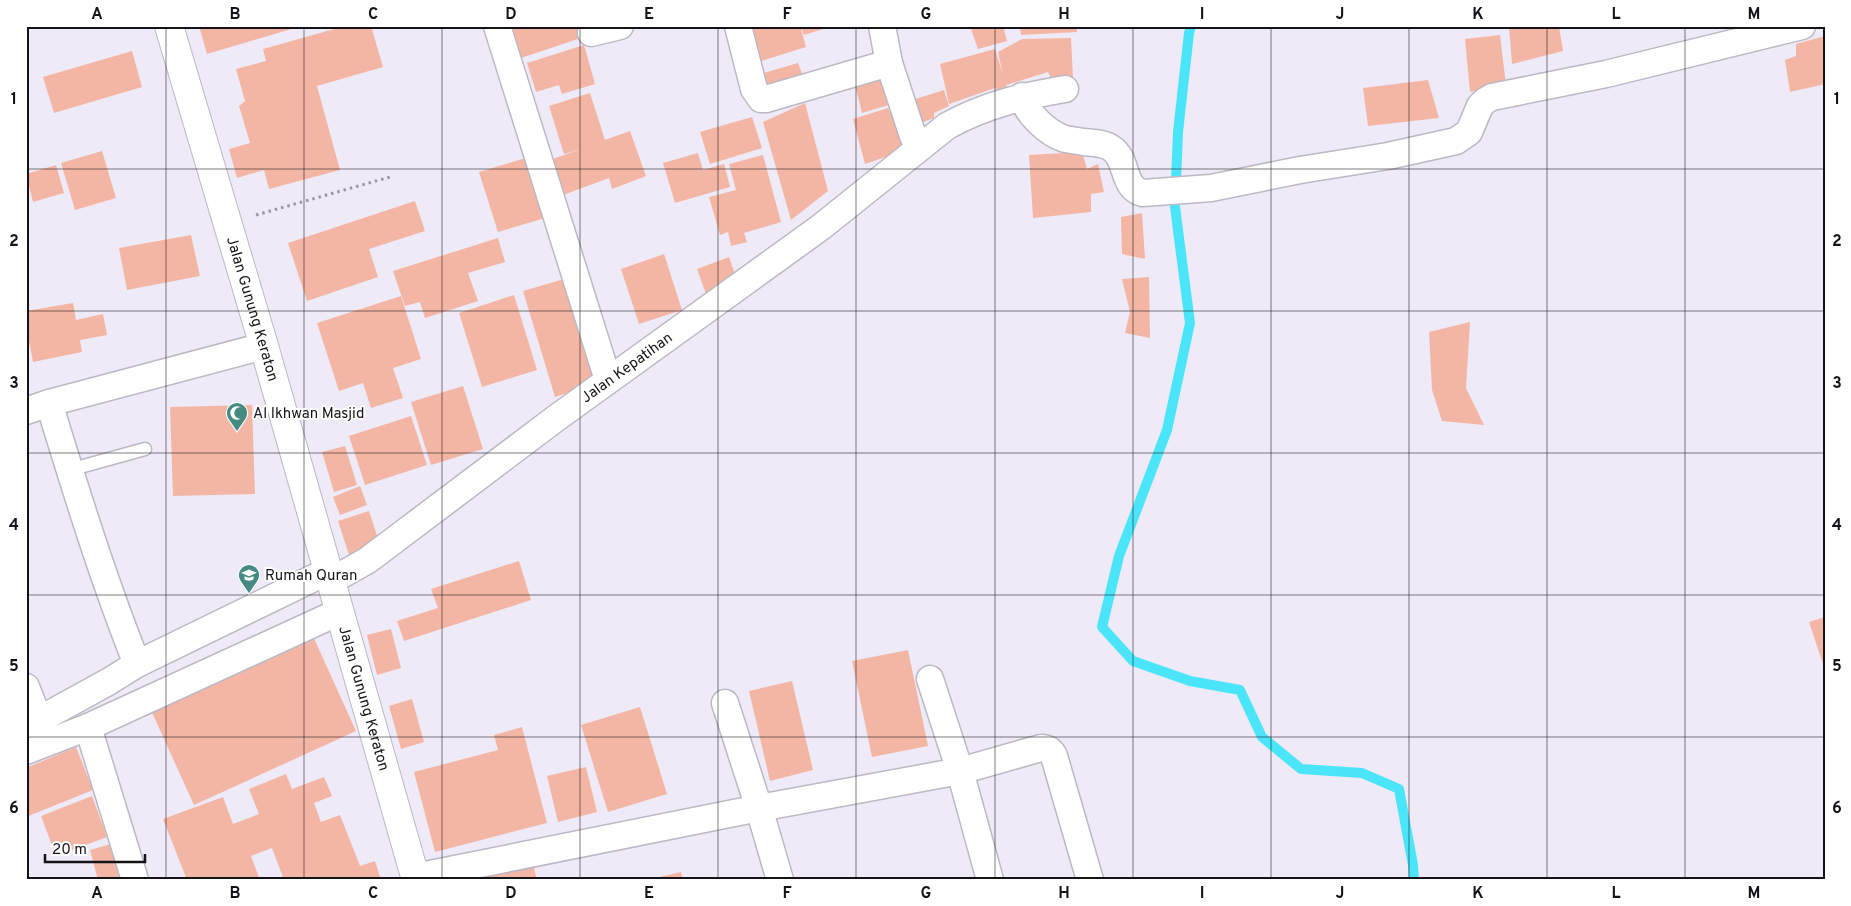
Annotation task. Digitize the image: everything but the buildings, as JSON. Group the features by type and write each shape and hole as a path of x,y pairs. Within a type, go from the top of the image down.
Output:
{"street":[{"name":"Jalan Gunung Keraton","path":"169,26 264,346 415,878"},
{"path":"497,26 608,380"},
{"path":"591,33 620,26"},
{"path":"738,26 754,89 761,99 766,100 888,63"},
{"path":"882,26 888,63 913,136 919,147"},
{"path":"1027,106 1051,131 1064,138 1106,145 1114,149 1119,155 1131,186 1135,191 1143,193 1211,188 1300,170 1388,156 1456,141 1469,132 1480,106 1492,97 1606,74 1802,26"},
{"name":"Jalan Kepatihan","path":"334,593 368,560 608,380 821,226 947,126 966,116 1027,106 1066,89"},
{"path":"137,664 69,470 38,407 264,346"},
{"path":"26,687 33,723 137,664 334,593"},
{"path":"26,751 88,727 334,593"},
{"path":"930,679 960,771 990,880"},
{"path":"725,703 780,880"},
{"path":"88,727 135,880"},
{"path":"415,878 759,808 960,771 1041,748 1047,748 1052,751 1090,880"}],"lane":[{"path":"69,470 145,449"}],"path":[{"path":"227,224 390,177"}],"waterway":[{"path":"1191,26 1178,132 1175,207 1190,323 1167,430 1119,556 1102,627 1133,661 1190,681 1240,690 1262,737 1301,769 1362,773 1399,789 1414,880"}],"place":[{"name":"Al Ikhwan Masjid","path":"237,432"},
{"name":"Rumah Quran","path":"249,594"}]}
